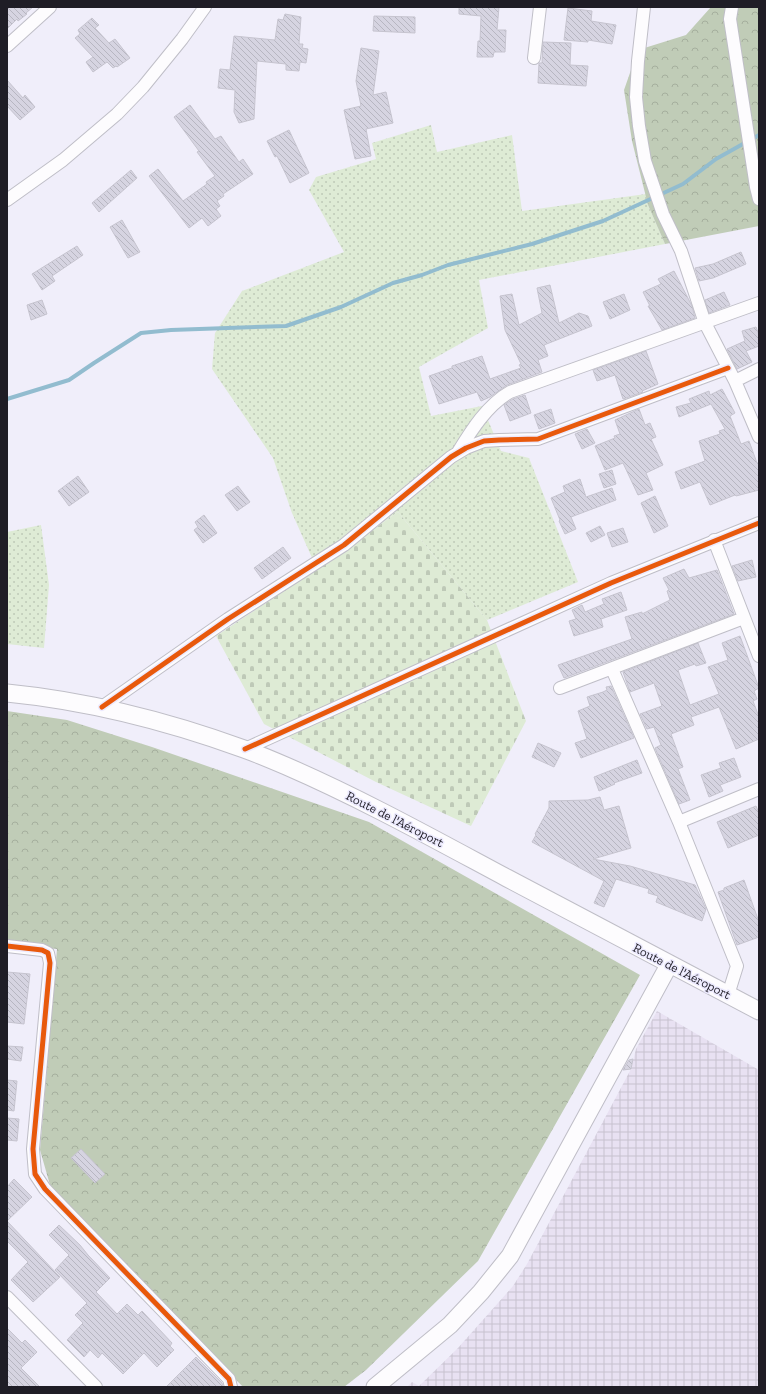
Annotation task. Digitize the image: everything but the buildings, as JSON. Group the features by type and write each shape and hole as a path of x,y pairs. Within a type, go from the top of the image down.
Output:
{"main road":[{"name":"Route de l'Aéroport","path":"7,693 40,696 102,707 169,724 245,749 313,778 386,813 669,965 759,1011"},
{"path":"375,1387 450,1325 481,1292 510,1256 669,965"}],"street":[{"path":"7,46 50,7"},
{"path":"7,200 63,160 117,114 143,87 168,57 205,7"},
{"path":"534,58 540,7"},
{"path":"644,7 636,97 645,161 663,214 681,251 705,323 735,381 759,437"},
{"path":"732,7 730,19 759,199"},
{"path":"457,454 468,436 490,409 510,392 759,303"},
{"path":"102,707 228,618 344,545 466,448 484,442 538,438 728,368"},
{"path":"735,381 759,369"},
{"path":"245,749 611,583 759,523"},
{"path":"714,540 759,656"},
{"path":"560,688 744,618"},
{"path":"612,669 679,822 737,966 728,995"},
{"path":"679,822 759,790"},
{"path":"7,946 42,950 48,953 50,963 33,1149 35,1174 45,1188 229,1379 231,1387"},
{"path":"7,1297 96,1387"}],"shaded area":[{"path":"657,1011 759,1070 759,1387 407,1387 412,1382 419,1386 457,1349 513,1286 527,1264 631,1069 636,1049"}],"green space":[{"path":"711,7 759,7 759,226 665,244 648,205 632,141 624,90 638,50 686,35"},
{"path":"431,125 437,152 512,135 522,211 646,194 648,205 665,244 479,280 488,328 419,367 431,416 482,406 501,451 529,458 578,582 487,620 398,512 317,569 292,513 273,458 212,369 215,333 242,291 344,252 309,190 316,177 376,159 372,143"},
{"path":"398,512 487,620 526,721 471,826 376,782 264,724 216,636 317,569"},
{"path":"41,525 49,585 44,648 7,644 7,532"},
{"path":"7,711 67,720 152,747 369,822 640,975 478,1261 366,1370 344,1387 243,1387 50,1185 40,1150 57,949 7,942"}],"waterway":[{"path":"7,399 69,380 141,333 171,330 286,326 341,307 393,283 422,275 448,265 532,244 603,221 683,184 716,159 759,135"}],"cycle path":[{"path":"102,707 228,619 344,545 451,457 466,448 484,441 538,439 728,368"},
{"path":"245,749 611,583 759,523"},
{"path":"7,946 42,950 48,953 50,963 33,1149 35,1174 45,1189 229,1379 231,1387"}]}
